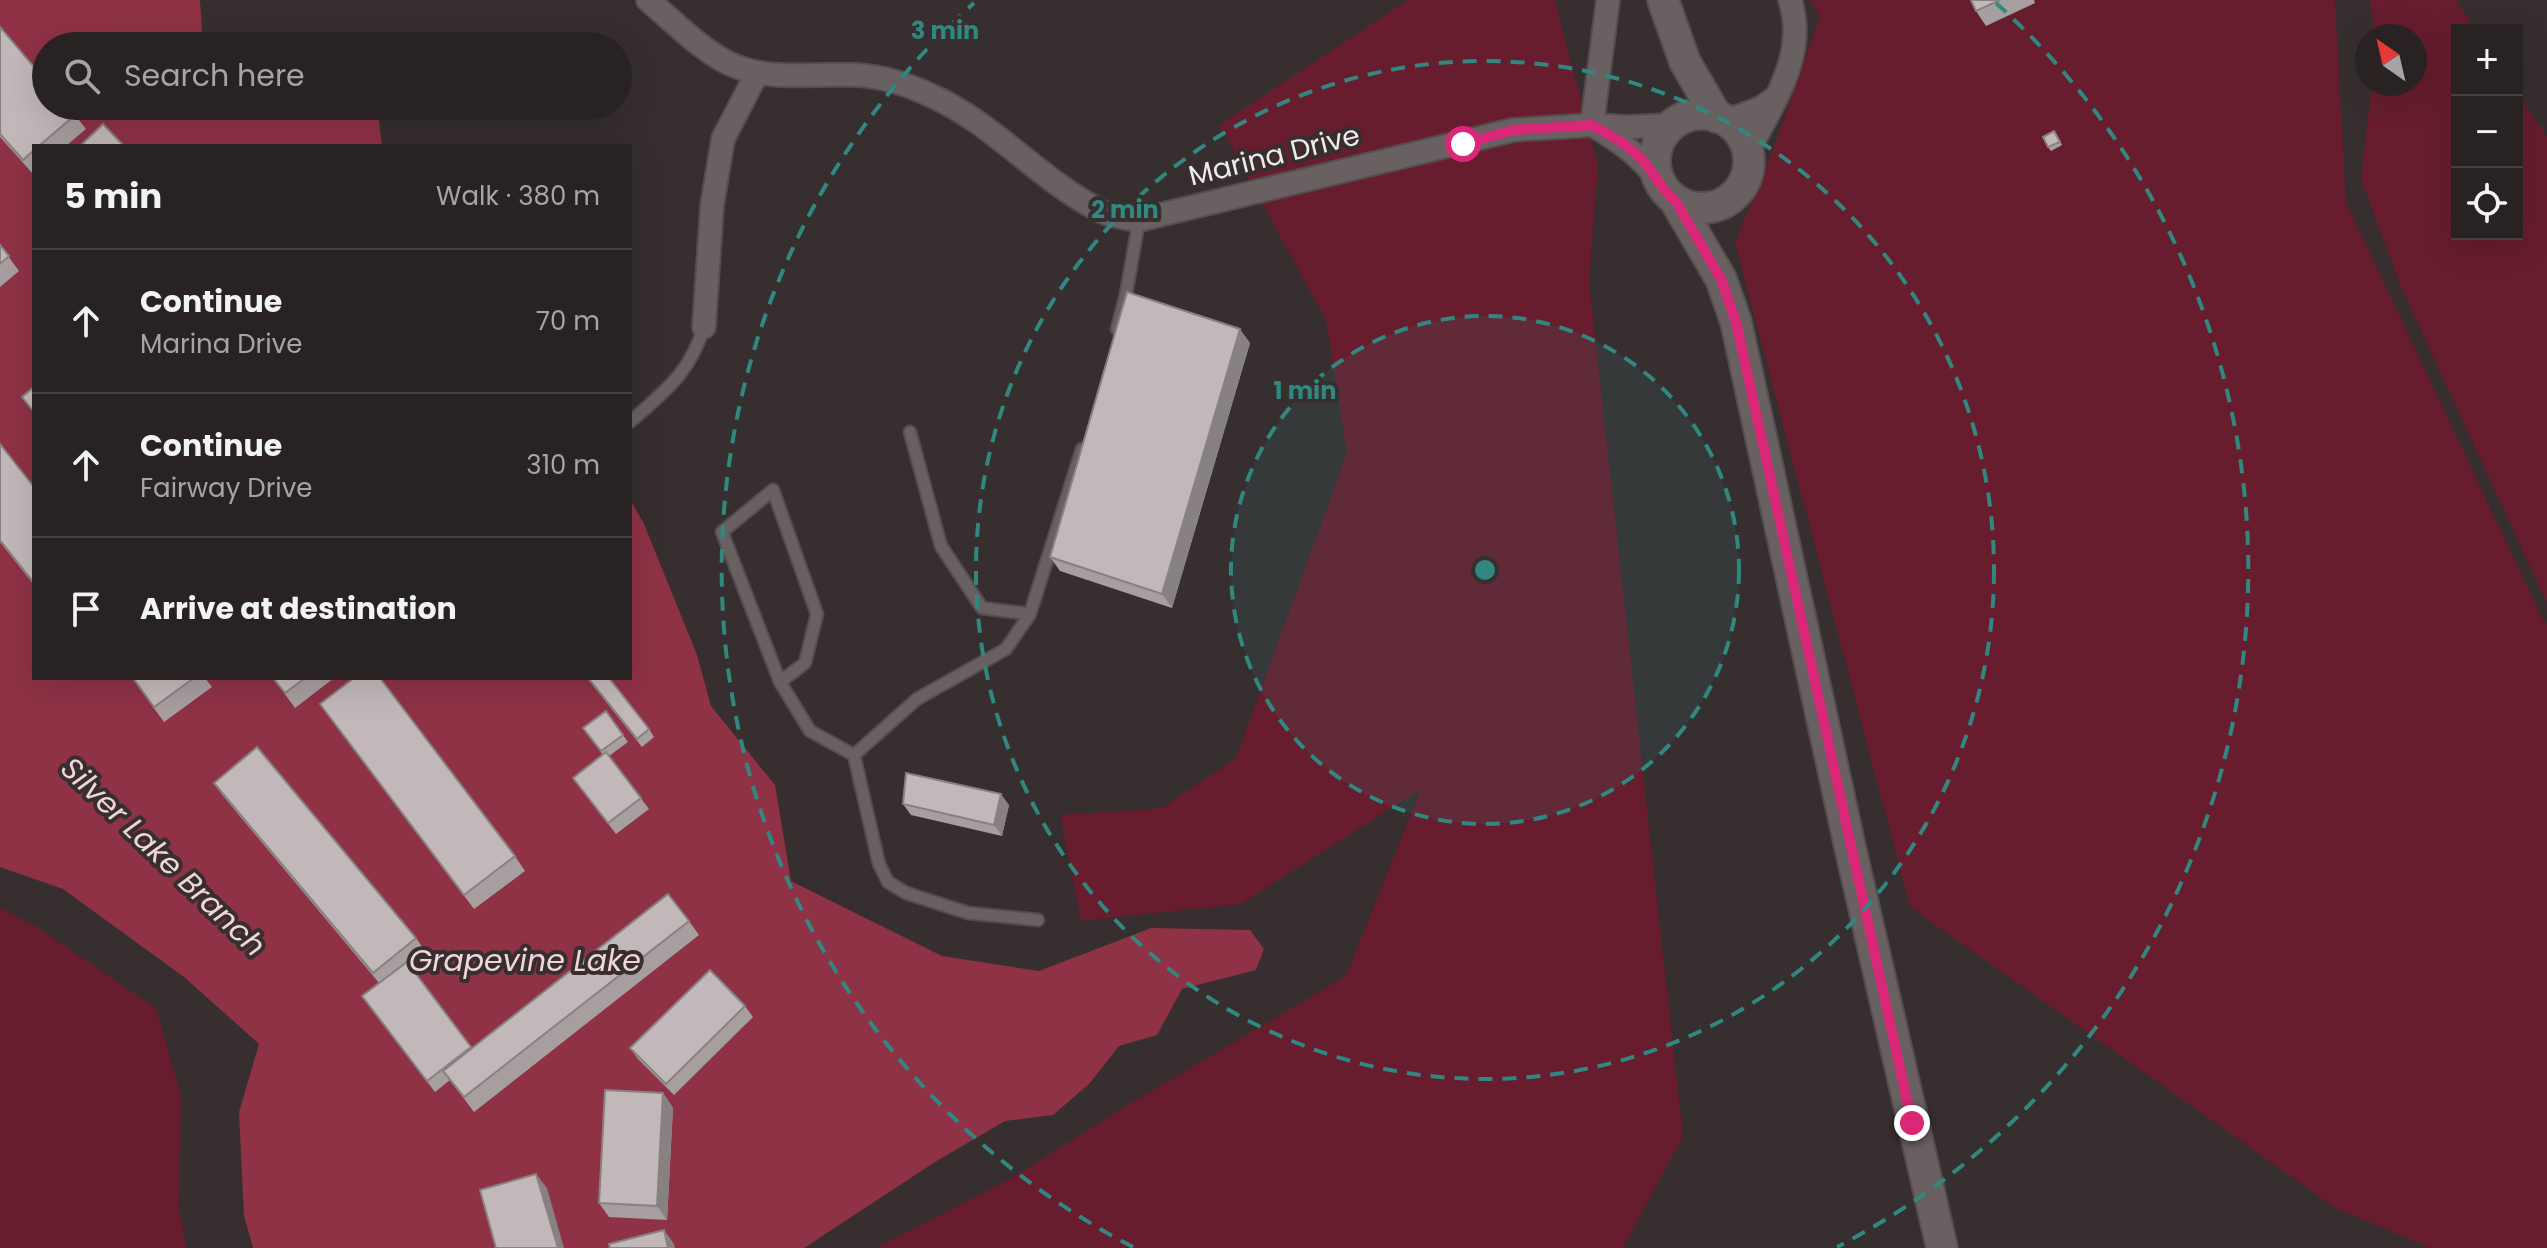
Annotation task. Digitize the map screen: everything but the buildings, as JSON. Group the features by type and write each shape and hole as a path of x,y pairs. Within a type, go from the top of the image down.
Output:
{"street":[{"name":"Marina Drive","path":"648,0 733,66 757,73 861,75 895,82 931,95 959,109 1105,213 1139,220 1513,130 1592,125 1627,127 1677,121"},
{"path":"1608,0 1592,125 1623,143 1643,160 1676,202 1721,279 1736,322 1942,1248"},
{"path":"1656,177 1653,162 1657,146 1677,121 1688,78 1663,0"},
{"path":"1676,202 1707,209 1720,206 1740,190 1746,177 1748,152 1792,59 1796,27 1790,0"},
{"path":"1685,62 1722,119 1744,140 1748,152"},
{"path":"704,327 712,206 723,139 757,73"},
{"path":"1677,121 1695,114 1722,119 1761,108 1775,98"},
{"path":"1721,279 1719,241 1722,221 1731,198"}],"lane":[{"path":"1112,347 1126,294 1139,220"},
{"path":"632,420 678,379 690,363 704,327"},
{"path":"910,432 941,546 982,608 1030,614"},
{"path":"854,755 917,699 1006,649 1030,614 1086,434"},
{"path":"780,682 805,663 817,614 773,490 722,532 780,682 810,731 854,755 879,864 888,882 906,893 968,913 1038,920"}],"shaded area":[{"path":"1408,0 1555,0 1598,166 1589,281 1683,1136 1623,1248 875,1248 1012,1178 1124,1107 1346,976 1421,789 1241,904 1081,921 1060,815 1162,808 1236,758 1347,453 1326,320 1219,125"},
{"path":"1810,0 2335,0 2346,202 2547,623 2547,1248 2431,1248 2337,1209 1910,907 1735,243 1778,136 1820,17"},
{"path":"2370,0 2456,0 2472,24 2451,24 2451,240 2523,240 2523,101 2547,137 2547,603 2401,287 2361,179 2371,96 2427,96 2427,24 2373,24"},
{"path":"0,908 37,927 156,1008 181,1096 179,1209 187,1248 0,1248"}],"water":[{"name":"Grapevine Lake","path":"0,0 200,0 202,32 32,32 32,120 378,120 382,144 32,144 32,680 632,680 632,503 644,524 697,655 711,706 775,785 791,881 942,956 1039,971 1151,928 1250,930 1264,949 1256,970 1182,989 1157,1035 1119,1046 1089,1084 1053,1115 1005,1121 935,1162 804,1248 253,1248 244,1216 239,1112 259,1044 184,977 63,889 0,867"}],"route":[{"path":"1463,144 1513,130 1592,125 1623,143 1643,160 1676,202 1721,279 1736,322 1912,1123"}],"water label":[{"name":"Silver Lake Branch","path":"163,857"}]}
